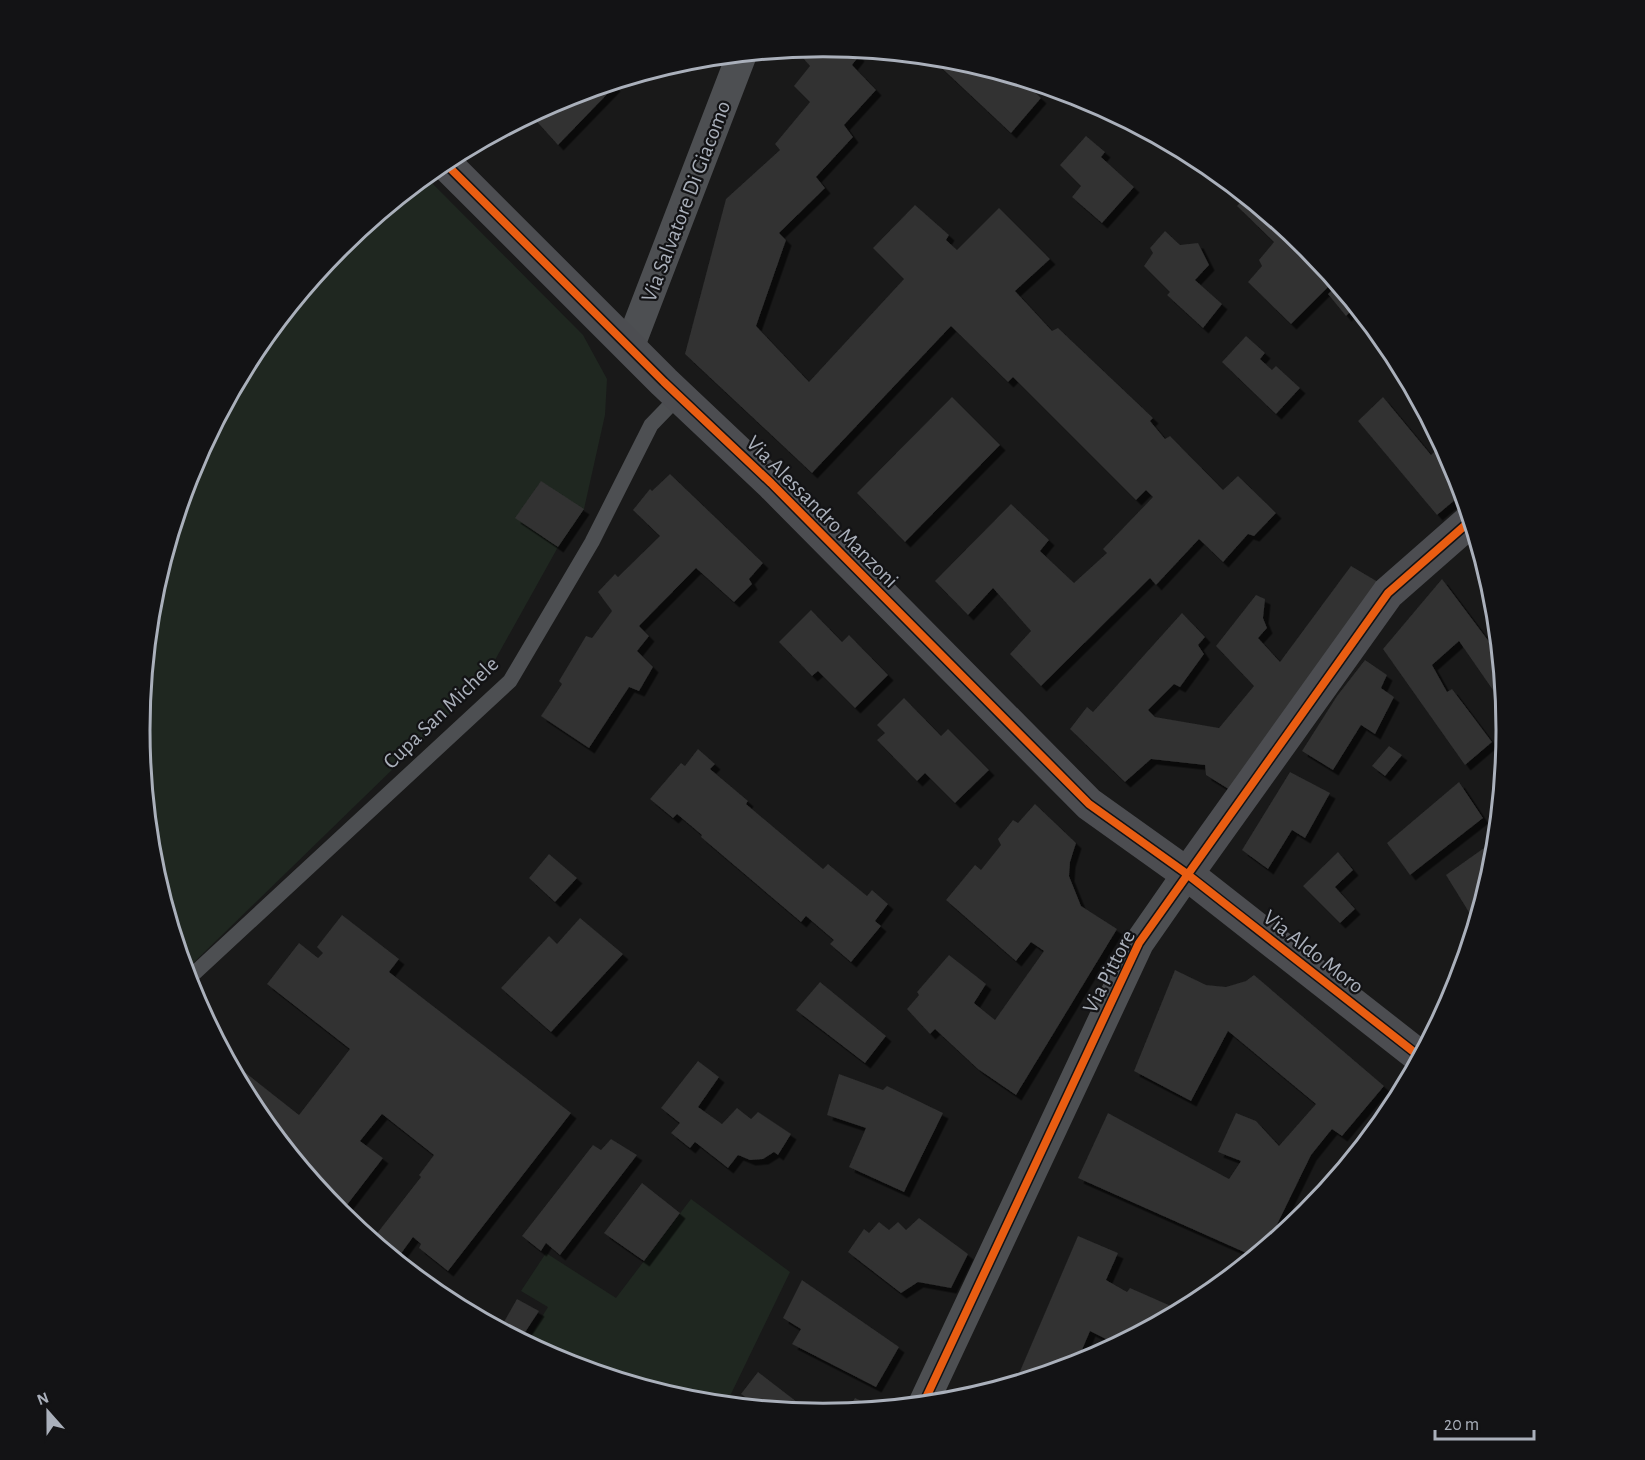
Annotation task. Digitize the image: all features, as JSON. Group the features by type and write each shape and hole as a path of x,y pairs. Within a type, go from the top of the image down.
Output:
{"street":[{"name":"Via Salvatore Di Giacomo","path":"629,348 739,63"},
{"name":"Via Alessandro Manzoni","path":"451,169 629,348 771,483 1089,804 1187,873"},
{"name":"Via Pittore","path":"928,1394 1139,943 1388,593 1464,526"},
{"name":"Via Aldo Moro","path":"1187,873 1413,1051"}],"lane":[{"name":"Cupa San Michele","path":"195,973 510,681 592,542 651,425 679,396"}],"shaded area":[{"path":"432,183 583,335 607,379 605,415 584,509 558,547 490,669 469,695 192,964 172,904 162,861 151,774 149,730 155,642 172,556 185,514 219,432 263,356 317,286 347,254 379,224"},
{"path":"691,1199 790,1272 730,1396 648,1380 565,1352 530,1336 548,1307 521,1291 546,1253 616,1298"}],"building":[{"path":"802,57 858,58 852,65 876,90 844,125 853,137 816,177 825,188 779,233 786,240 756,326 809,382 904,279 873,248 915,205 949,235 946,240 957,250 999,208 1050,259 1015,291 1052,331 1058,328 1153,418 1150,421 1165,439 1170,436 1223,490 1238,476 1276,513 1254,536 1248,534 1223,562 1199,539 1156,585 1150,578 1041,686 1010,654 1031,631 993,588 968,615 935,581 1011,504 1049,540 1040,551 1074,583 1107,553 1103,549 1153,497 1146,490 1136,500 1013,377 1008,382 951,326 812,473 685,354 726,199 780,150 775,144 810,102 794,86 810,66"},
{"path":"942,68 997,80 1034,91 1041,98 1011,133"},
{"path":"609,92 558,145 536,121"},
{"path":"1086,136 1105,152 1101,157 1134,187 1102,223 1072,197 1081,186 1060,165"},
{"path":"1240,203 1266,224 1328,287 1291,324 1248,282 1262,266 1259,260 1274,242 1237,206"},
{"path":"1165,231 1180,245 1198,243 1209,265 1195,280 1222,304 1203,328 1167,295 1170,292 1144,266 1153,253 1150,248"},
{"path":"1332,290 1350,312 1346,316 1328,294"},
{"path":"1246,336 1265,353 1260,359 1272,370 1276,366 1300,388 1276,414 1222,362"},
{"path":"952,397 1000,445 905,542 857,493"},
{"path":"1383,397 1431,455 1435,452 1455,500 1437,515 1358,421"},
{"path":"670,474 763,563 749,579 752,584 734,602 696,568 639,626 649,636 637,651 653,667 639,691 629,687 589,748 541,716 562,684 559,681 586,636 592,638 612,611 598,592 615,574 618,577 660,536 633,510 650,489 652,491"},
{"path":"541,481 584,509 558,547 515,518"},
{"path":"1351,566 1378,582 1235,793 1206,775 1205,765 1151,759 1125,782 1070,729 1087,707 1093,712 1182,613 1205,637 1198,645 1204,654 1180,687 1174,684 1148,710 1155,717 1219,728 1254,686 1216,646 1256,595 1265,599 1263,618 1267,628 1258,638 1280,662"},
{"path":"1442,579 1490,643 1494,692 1459,641 1432,665 1447,692 1452,689 1492,742 1465,765 1383,649"},
{"path":"811,610 842,642 849,635 888,675 855,708 818,671 812,676 779,642"},
{"path":"1365,660 1387,675 1381,688 1394,697 1375,734 1361,725 1333,770 1302,751 1337,696"},
{"path":"904,698 941,736 948,729 989,770 955,803 925,773 917,781 877,740 885,733 877,725"},
{"path":"1389,746 1402,755 1385,776 1372,766"},
{"path":"698,749 715,764 710,769 748,801 746,804 823,869 828,864 867,896 872,890 888,904 875,921 881,926 851,962 830,944 834,940 806,916 801,922 677,814 673,818 650,799 681,763 685,766"},
{"path":"1290,772 1330,793 1305,838 1292,830 1268,869 1242,850"},
{"path":"1459,782 1483,818 1410,875 1387,843"},
{"path":"1035,804 1076,843 1070,862 1069,876 1081,906 1117,929 1016,1095 978,1069 935,1029 930,1034 907,1009 919,995 917,992 949,955 986,984 974,1003 995,1020 1044,951 1031,942 1016,961 946,900 975,865 981,870 1001,845 998,839 1013,820 1018,823"},
{"path":"1485,847 1470,914 1446,875"},
{"path":"1338,852 1353,870 1335,887 1355,909 1340,923 1303,886"},
{"path":"549,854 577,878 555,902 529,878"},
{"path":"342,915 399,959 389,972 571,1113 448,1271 419,1248 421,1244 413,1237 401,1254 377,1234 421,1177 419,1175 434,1155 382,1114 360,1141 383,1158 347,1205 289,1140 243,1071 299,1115 350,1049 267,984 299,943 318,958 323,953 317,947"},
{"path":"580,918 623,954 551,1032 501,988 549,936 557,944"},
{"path":"1175,970 1206,985 1226,987 1246,981 1254,975 1384,1086 1342,1136 1332,1129 1311,1155 1276,1227 1246,1253 1078,1178 1108,1113 1229,1179 1241,1161 1218,1152 1236,1113 1256,1121 1279,1146 1316,1104 1228,1031 1191,1101 1134,1071"},
{"path":"820,982 886,1036 865,1063 796,1010"},
{"path":"698,1061 719,1077 698,1107 722,1124 737,1108 751,1119 758,1112 791,1134 778,1155 774,1152 763,1159 750,1160 738,1155 728,1168 695,1142 690,1148 671,1133 680,1123 661,1108"},
{"path":"839,1074 883,1090 887,1086 943,1113 904,1192 849,1167 866,1128 827,1115"},
{"path":"611,1139 637,1155 560,1255 546,1243 541,1251 522,1236 593,1145 601,1150"},
{"path":"642,1183 680,1213 644,1261 604,1233"},
{"path":"919,1218 968,1254 951,1288 918,1282 901,1293 848,1252 864,1229 869,1233 879,1222 889,1230 898,1222 906,1230"},
{"path":"1078,1236 1118,1253 1106,1280 1127,1292 1130,1288 1171,1306 1107,1340 1090,1331 1081,1351 1019,1373"},
{"path":"802,1280 899,1347 876,1387 792,1344 801,1329 783,1318"},
{"path":"517,1299 539,1311 524,1334 504,1323"},
{"path":"758,1372 798,1402 747,1398 741,1394"},
{"path":"855,1398 864,1402 852,1402"}],"cycle path":[{"path":"451,169 664,382 771,483 1089,804 1187,874 1413,1051"},
{"path":"928,1394 1139,943 1388,593 1464,526"}]}
